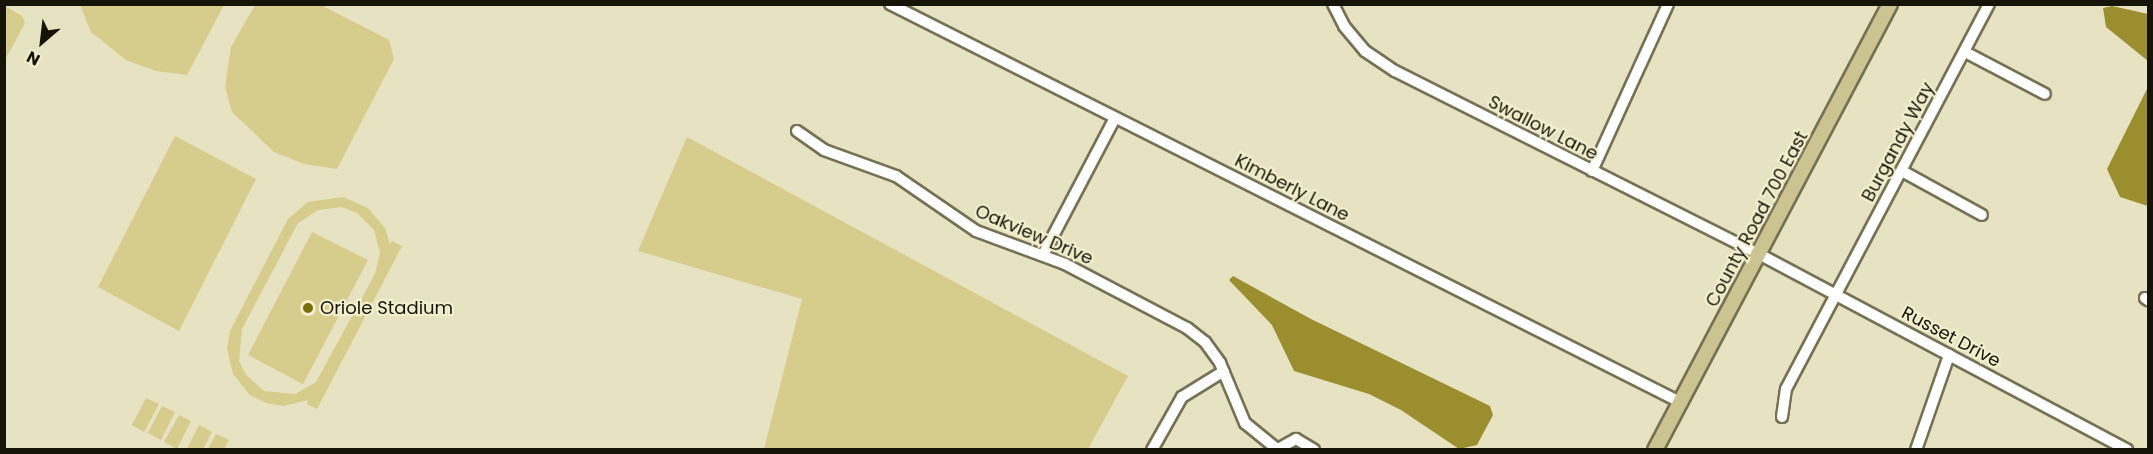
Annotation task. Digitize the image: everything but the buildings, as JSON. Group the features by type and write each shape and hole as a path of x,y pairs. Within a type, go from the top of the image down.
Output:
{"main road":[{"name":"County Road 700 East","path":"1655,450 1890,4"}],"street":[{"name":"Kimberly Lane","path":"890,4 1680,402"},
{"name":"Swallow Lane","path":"1333,4 1344,26 1381,63 1759,254"},
{"path":"1592,171 1668,4"},
{"name":"Burgandy Way","path":"1782,417 1786,389 1989,4"},
{"path":"1965,52 2045,94"},
{"path":"1043,255 1115,118"},
{"name":"Oakview Drive","path":"797,131 824,150 896,176 976,231 1043,255 1187,328 1209,347 1224,371 1245,423 1276,449"},
{"path":"1902,171 1982,215"},
{"name":"Russet Drive","path":"1759,254 2127,450"},
{"path":"1916,450 1949,355"},
{"path":"1152,450 1182,397 1224,371"},
{"path":"1276,449 1296,439 1314,450"}],"shaded area":[{"path":"80,4 224,5 187,75 156,71 126,60 91,32"},
{"path":"255,5 321,5 389,40 394,59 337,169 304,164 274,152 232,112 225,87 231,47"},
{"path":"5,6 22,16 25,23 5,60"},
{"path":"2112,6 2148,14 2148,61 2106,27 2103,8"},
{"path":"2148,87 2148,206 2120,197 2107,169"},
{"path":"175,136 256,179 179,331 98,287"},
{"path":"687,137 1128,376 1088,449 764,449 802,299 638,251"},
{"path":"343,197 368,208 385,228 390,244 392,241 402,246 317,409 307,404 308,400 283,406 266,403 250,395 233,374 227,349 230,331 288,219 308,202","holes":["342,207 357,213 374,230 380,253 375,274 316,382 295,394 264,391 246,375 239,361 242,329 298,223 318,210"]},
{"name":"Oriole Stadium","path":"312,232 368,260 303,384 248,355"},
{"path":"1233,276 1311,319 1490,406 1493,415 1477,445 1459,449 1401,410 1369,394 1294,371 1272,325 1229,280"},
{"path":"146,398 159,404 144,432 132,425"},
{"path":"162,406 175,412 161,440 148,433"},
{"path":"179,415 191,421 177,449 164,442"},
{"path":"199,425 212,432 203,449 187,449"},
{"path":"216,434 229,440 224,449 208,449"}],"place":[{"name":"Oriole Stadium","path":"308,308"}]}
